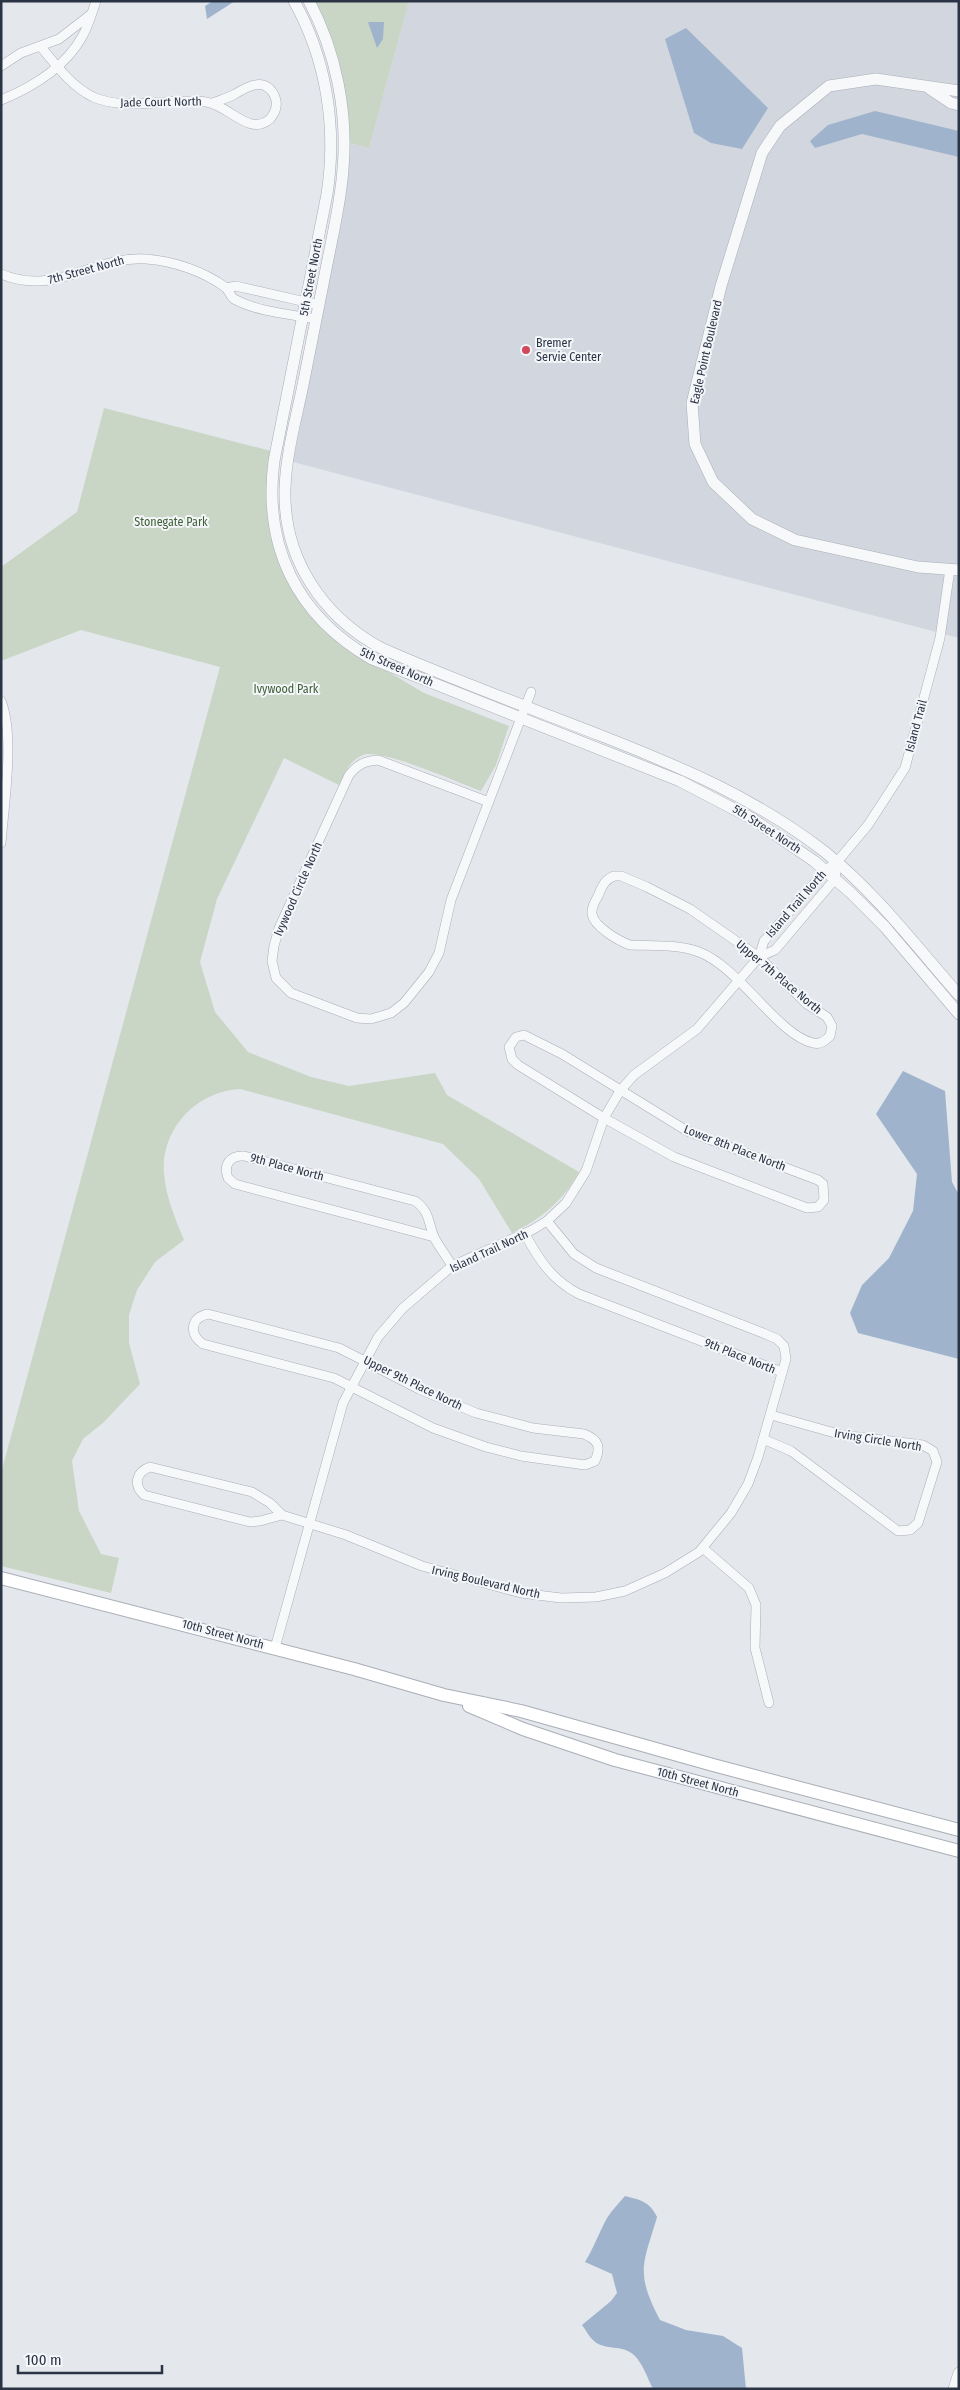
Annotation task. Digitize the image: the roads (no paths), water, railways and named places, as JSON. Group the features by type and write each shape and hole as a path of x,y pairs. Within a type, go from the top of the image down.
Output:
{"main road":[{"name":"10th Street North","path":"1,1578 275,1648 444,1695 521,1711 713,1765 959,1830"},
{"name":"10th Street North","path":"444,1695 523,1729 615,1760 959,1851"}],"street":[{"path":"3,96 34,84 57,67 82,38 96,1"},
{"name":"5th Street North","path":"294,1 309,32 320,65 328,102 331,132 331,160 327,194 274,461 272,514 278,541 288,571 297,587 328,628 357,650 388,666 701,790 772,830 836,878 885,927 959,1014"},
{"name":"5th Street North","path":"309,1 324,36 335,71 342,107 344,137 340,198 285,487 290,537 305,576 330,610 367,641 396,655 667,761 724,787 781,820 837,862 897,920 959,995"},
{"path":"1,66 21,53 41,47 64,36 90,15"},
{"name":"Jade Court North","path":"41,47 57,67 82,91 110,102 133,104 176,100 212,103 228,110 246,123 255,126 270,119 276,106 272,92 258,84 246,86 233,95 212,103"},
{"name":"Eagle Point Boulevard","path":"954,570 918,568 795,540 752,519 713,482 695,444 692,403 721,286 762,153 780,126 830,86 876,79 959,91"},
{"name":"Eagle Point Boulevard","path":"929,88 951,103 959,104"},
{"name":"7th Street North","path":"1,274 24,280 50,281 72,276 110,262 147,259 186,268 226,288 232,298 246,303 316,319"},
{"name":"7th Street North","path":"226,288 236,286 319,305"},
{"name":"Island Trail","path":"837,862 868,825 904,768 940,638 954,570"},
{"name":"Ivywood Circle North","path":"489,802 378,760 365,761 356,766 349,775 279,928 272,961 276,978 282,986 291,993 357,1018 371,1019 391,1014 404,1003 429,972 440,953 451,900 489,802 521,718 526,706 531,692"},
{"path":"1,701 5,710 8,766 1,843"},
{"name":"Island Trail North","path":"760,957 764,941 826,870 837,862"},
{"name":"Island Trail North","path":"275,1648 336,1427 351,1387 378,1337 403,1308 452,1266 525,1234 547,1221 566,1203 586,1170 604,1118 620,1091 634,1075 696,1029 760,957 775,950 836,878 837,862"},
{"name":"Upper 7th Place North","path":"614,876 621,876 690,909 760,957 807,1004 827,1017 832,1026 830,1036 823,1042 814,1043 798,1036 739,980 701,952 688,949 630,945 621,942 596,923 592,915 592,909 603,883 614,876"},
{"name":"Lower 8th Place North","path":"529,1036 562,1054 695,1135 818,1180 824,1184 824,1200 818,1207 807,1208 674,1157 604,1118 512,1059 509,1047 516,1037 529,1036"},
{"name":"9th Place North","path":"434,1237 235,1184 228,1178 226,1166 230,1159 244,1156 408,1199 420,1205 431,1223 434,1237 452,1266"},
{"name":"9th Place North","path":"525,1234 538,1258 564,1286 579,1294 782,1372 785,1352 784,1346 777,1339 701,1307 596,1268 574,1254 547,1221"},
{"name":"Upper 9th Place North","path":"208,1314 339,1348 419,1389 476,1413 533,1428 584,1434 592,1437 599,1444 599,1452 595,1461 585,1465 504,1452 434,1428 351,1387 334,1378 202,1344 195,1339 192,1330 195,1321 200,1316 208,1314"},
{"name":"Irving Boulevard North","path":"282,1515 260,1521 236,1520 144,1495 138,1486 137,1479 145,1469 157,1468 252,1492 270,1503 282,1515 346,1535 422,1566 521,1593 561,1598 596,1596 625,1590 666,1573 704,1548 731,1513 748,1484 771,1416 782,1372"},
{"name":"Irving Circle North","path":"763,1439 791,1451 898,1531 910,1530 918,1524 937,1462 933,1451 923,1445 842,1435 771,1416"},
{"path":"704,1548 749,1588 756,1605 755,1648 769,1703"},
{"path":"954,2389 959,2373"}],"water":[{"path":"213,1 235,1 207,19 205,6"},
{"path":"368,22 384,22 383,39 377,48"},
{"path":"686,28 768,108 742,149 711,143 694,133 665,39"},
{"path":"875,111 959,131 959,157 862,134 815,148 810,141 828,125"},
{"path":"903,1071 945,1091 952,1182 959,1195 959,1359 858,1333 850,1313 862,1285 889,1258 913,1211 917,1174 876,1114"},
{"path":"625,2196 644,2202 657,2217 645,2258 644,2279 652,2304 660,2320 686,2330 723,2336 742,2348 746,2389 653,2389 634,2355 624,2350 598,2344 582,2325 611,2301 617,2293 612,2274 585,2262 607,2218"}],"place":[{"name":"Bremer Servie Center","path":"526,350"}],"park label":[{"name":"Stonegate Park","path":"171,522"},
{"name":"Ivywood Park","path":"286,689"}]}
